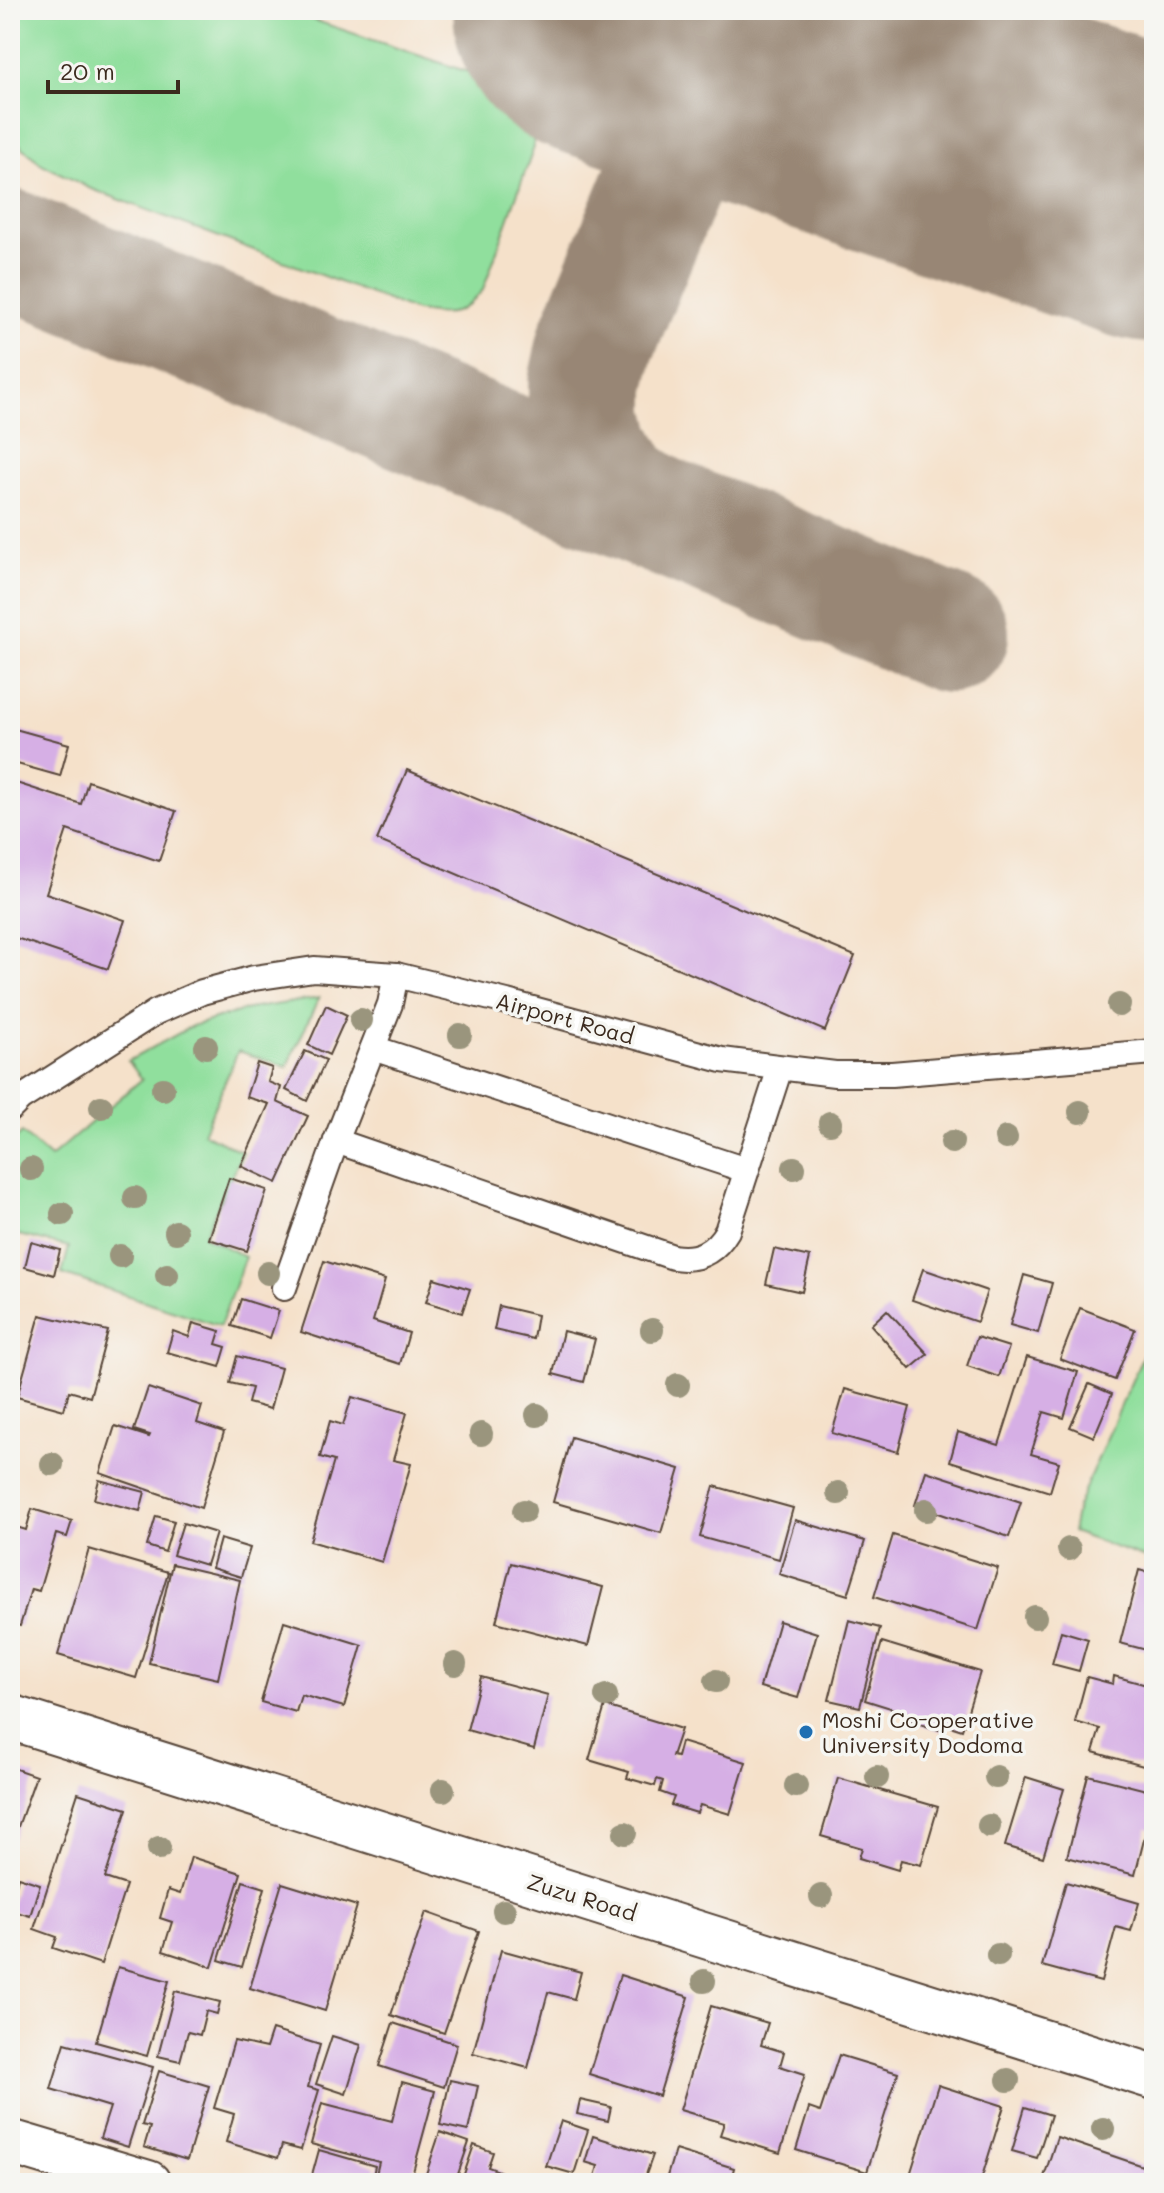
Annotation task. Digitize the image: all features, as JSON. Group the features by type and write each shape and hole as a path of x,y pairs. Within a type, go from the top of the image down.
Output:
{"street":[{"name":"Zuzu Road","path":"10,1717 1154,2077"},
{"path":"10,2142 148,2183"}],"lane":[{"name":"Airport Road","path":"10,1109 20,1099 156,1012 202,992 254,978 314,969 396,975 722,1060 835,1074 892,1074 1154,1052"},
{"path":"284,1288 336,1141 390,1004 396,975"},
{"path":"373,1048 746,1170"},
{"path":"336,1141 686,1259 699,1257 720,1242 727,1231 780,1068"}],"green space":[{"path":"10,10 284,10 500,85 516,98 527,114 534,147 483,290 460,310 437,313 416,311 89,188 40,163 10,136"},
{"path":"319,998 287,1067 238,1051 203,1133 243,1152 204,1236 245,1257 220,1326 62,1274 69,1247 10,1233 10,1144 22,1133 50,1158 142,1079 128,1061 192,1026 248,1009"},
{"path":"1143,1355 1154,1358 1154,1561 1072,1532 1077,1507"}],"building":[{"path":"15,729 69,744 60,776 10,762"},
{"path":"407,770 855,956 825,1031 377,840"},
{"path":"10,781 81,804 88,781 176,811 159,861 67,830 46,893 125,920 108,969 10,936 10,821 13,812 10,811"},
{"path":"326,1005 347,1015 329,1055 308,1045"},
{"path":"305,1051 326,1060 307,1101 286,1090"},
{"path":"257,1063 272,1068 268,1082 281,1087 277,1102 308,1116 277,1183 241,1166 269,1104 246,1097"},
{"path":"229,1178 267,1190 247,1251 209,1239"},
{"path":"31,1242 60,1250 54,1275 25,1267"},
{"path":"774,1249 810,1257 802,1292 766,1284"},
{"path":"324,1261 385,1280 373,1321 409,1333 400,1364 301,1332"},
{"path":"923,1269 987,1291 977,1322 912,1300"},
{"path":"1024,1275 1052,1283 1038,1333 1010,1325"},
{"path":"434,1278 470,1289 462,1313 426,1302"},
{"path":"241,1299 279,1311 270,1338 232,1326"},
{"path":"499,1306 537,1315 533,1339 494,1330"},
{"path":"1080,1308 1135,1329 1115,1380 1060,1359"},
{"path":"887,1310 928,1354 910,1369 871,1325"},
{"path":"40,1315 108,1331 90,1397 69,1391 64,1410 17,1397"},
{"path":"193,1323 220,1331 216,1344 226,1347 220,1367 167,1352 173,1331 189,1337"},
{"path":"563,1331 595,1339 584,1382 553,1374"},
{"path":"977,1337 1009,1347 999,1377 967,1366"},
{"path":"237,1356 281,1368 270,1409 248,1403 252,1388 230,1383"},
{"path":"1027,1357 1078,1372 1064,1418 1044,1412 1031,1454 1059,1462 1050,1492 950,1461 958,1432 999,1445"},
{"path":"1089,1384 1112,1394 1094,1437 1070,1427"},
{"path":"148,1388 202,1406 197,1423 224,1432 201,1508 100,1473 115,1426 149,1437 134,1430"},
{"path":"845,1389 910,1407 898,1452 832,1433"},
{"path":"352,1397 407,1413 393,1460 411,1464 382,1562 310,1541 334,1461 320,1457 330,1421 343,1425"},
{"path":"571,1437 680,1469 661,1533 553,1502"},
{"path":"926,1471 1021,1502 1009,1537 915,1505"},
{"path":"99,1480 145,1492 140,1511 94,1499"},
{"path":"714,1486 793,1508 779,1559 700,1537"},
{"path":"32,1509 72,1521 67,1537 56,1534 39,1591 31,1589 20,1626 10,1623 10,1525 26,1530"},
{"path":"156,1516 174,1521 165,1552 147,1546"},
{"path":"795,1520 865,1541 848,1595 779,1574"},
{"path":"183,1523 216,1533 206,1565 173,1555"},
{"path":"893,1535 998,1568 978,1630 874,1597"},
{"path":"220,1539 250,1548 241,1577 212,1568"},
{"path":"89,1549 168,1572 136,1678 58,1655"},
{"path":"511,1563 603,1587 588,1646 496,1622"},
{"path":"172,1564 240,1580 218,1679 149,1663"},
{"path":"1139,1570 1154,1574 1154,1652 1120,1643"},
{"path":"849,1620 880,1628 860,1707 829,1700"},
{"path":"284,1621 362,1645 344,1707 301,1695 296,1712 261,1702"},
{"path":"779,1621 817,1633 798,1698 760,1687"},
{"path":"1061,1631 1088,1639 1079,1671 1052,1664"},
{"path":"882,1642 980,1672 962,1730 944,1724 942,1731 907,1720 910,1714 865,1700"},
{"path":"1114,1676 1154,1687 1154,1769 1093,1752 1100,1729 1075,1722 1087,1677 1113,1684"},
{"path":"481,1677 548,1695 534,1749 467,1730"},
{"path":"605,1706 681,1729 672,1756 677,1757 681,1742 746,1762 730,1814 700,1805 697,1813 671,1805 674,1797 660,1792 663,1781 657,1779 655,1786 627,1778 629,1772 589,1760"},
{"path":"10,1767 36,1776 10,1849"},
{"path":"1088,1775 1154,1792 1154,1830 1147,1828 1135,1875 1067,1857"},
{"path":"1026,1777 1064,1789 1043,1857 1005,1846"},
{"path":"838,1778 938,1807 921,1865 901,1860 898,1870 859,1858 862,1848 821,1836"},
{"path":"78,1793 127,1809 105,1878 126,1885 101,1964 53,1948 57,1937 34,1929"},
{"path":"191,1857 241,1873 212,1967 163,1951 172,1922 160,1918 168,1890 180,1894"},
{"path":"18,1877 40,1884 30,1916 10,1910"},
{"path":"243,1881 265,1888 242,1967 219,1960"},
{"path":"1066,1882 1139,1903 1131,1931 1116,1927 1101,1982 1042,1966"},
{"path":"282,1883 357,1906 325,2011 250,1988"},
{"path":"426,1912 479,1931 444,2033 391,2015"},
{"path":"501,1950 581,1972 574,1999 548,1992 528,2068 473,2053"},
{"path":"118,1967 169,1981 147,2056 96,2042"},
{"path":"620,1975 689,1997 659,2096 589,2074"},
{"path":"175,1991 220,2002 217,2014 206,2011 200,2035 188,2032 180,2061 158,2056"},
{"path":"711,2006 768,2023 761,2045 784,2052 780,2066 805,2074 780,2153 720,2135 724,2123 680,2110"},
{"path":"393,2023 457,2044 444,2087 379,2066"},
{"path":"272,2030 320,2045 308,2087 319,2090 301,2150 282,2145 278,2158 226,2142 234,2114 214,2108 234,2041 266,2048"},
{"path":"332,2036 361,2045 346,2094 316,2084"},
{"path":"65,2043 153,2067 128,2147 100,2138 110,2107 51,2089"},
{"path":"839,2055 898,2073 867,2172 796,2150 809,2108 820,2112"},
{"path":"159,2071 209,2086 187,2160 144,2147 150,2127 142,2125"},
{"path":"450,2080 478,2086 468,2131 440,2125"},
{"path":"402,2082 435,2091 410,2183 374,2183 379,2162 311,2144 322,2103 392,2121"},
{"path":"938,2085 1004,2106 980,2183 936,2183 910,2175"},
{"path":"580,2100 611,2107 608,2121 577,2114"},
{"path":"1025,2107 1051,2115 1037,2158 1012,2151"},
{"path":"561,2121 588,2130 574,2174 546,2166"},
{"path":"440,2132 469,2142 455,2183 423,2183"},
{"path":"593,2136 653,2155 643,2183 593,2183 598,2166 585,2162"},
{"path":"1057,2137 1154,2170 1150,2183 1042,2183"},
{"path":"474,2145 493,2152 488,2167 502,2172 498,2183 461,2183"},
{"path":"319,2150 375,2166 372,2180 354,2175 352,2183 334,2179 333,2183 310,2183"},
{"path":"675,2150 734,2168 730,2183 665,2183"}],"taxiway":[{"path":"632,21 672,59 687,101 677,147 596,344 587,385 587,417 595,448 618,489 648,509"},
{"path":"677,147 704,110 729,91 789,73"},
{"path":"10,248 950,634"}],"runway":[{"path":"600,10 1154,196"}],"place":[{"name":"Moshi Co-operative University Dodoma","path":"806,1732"}]}
